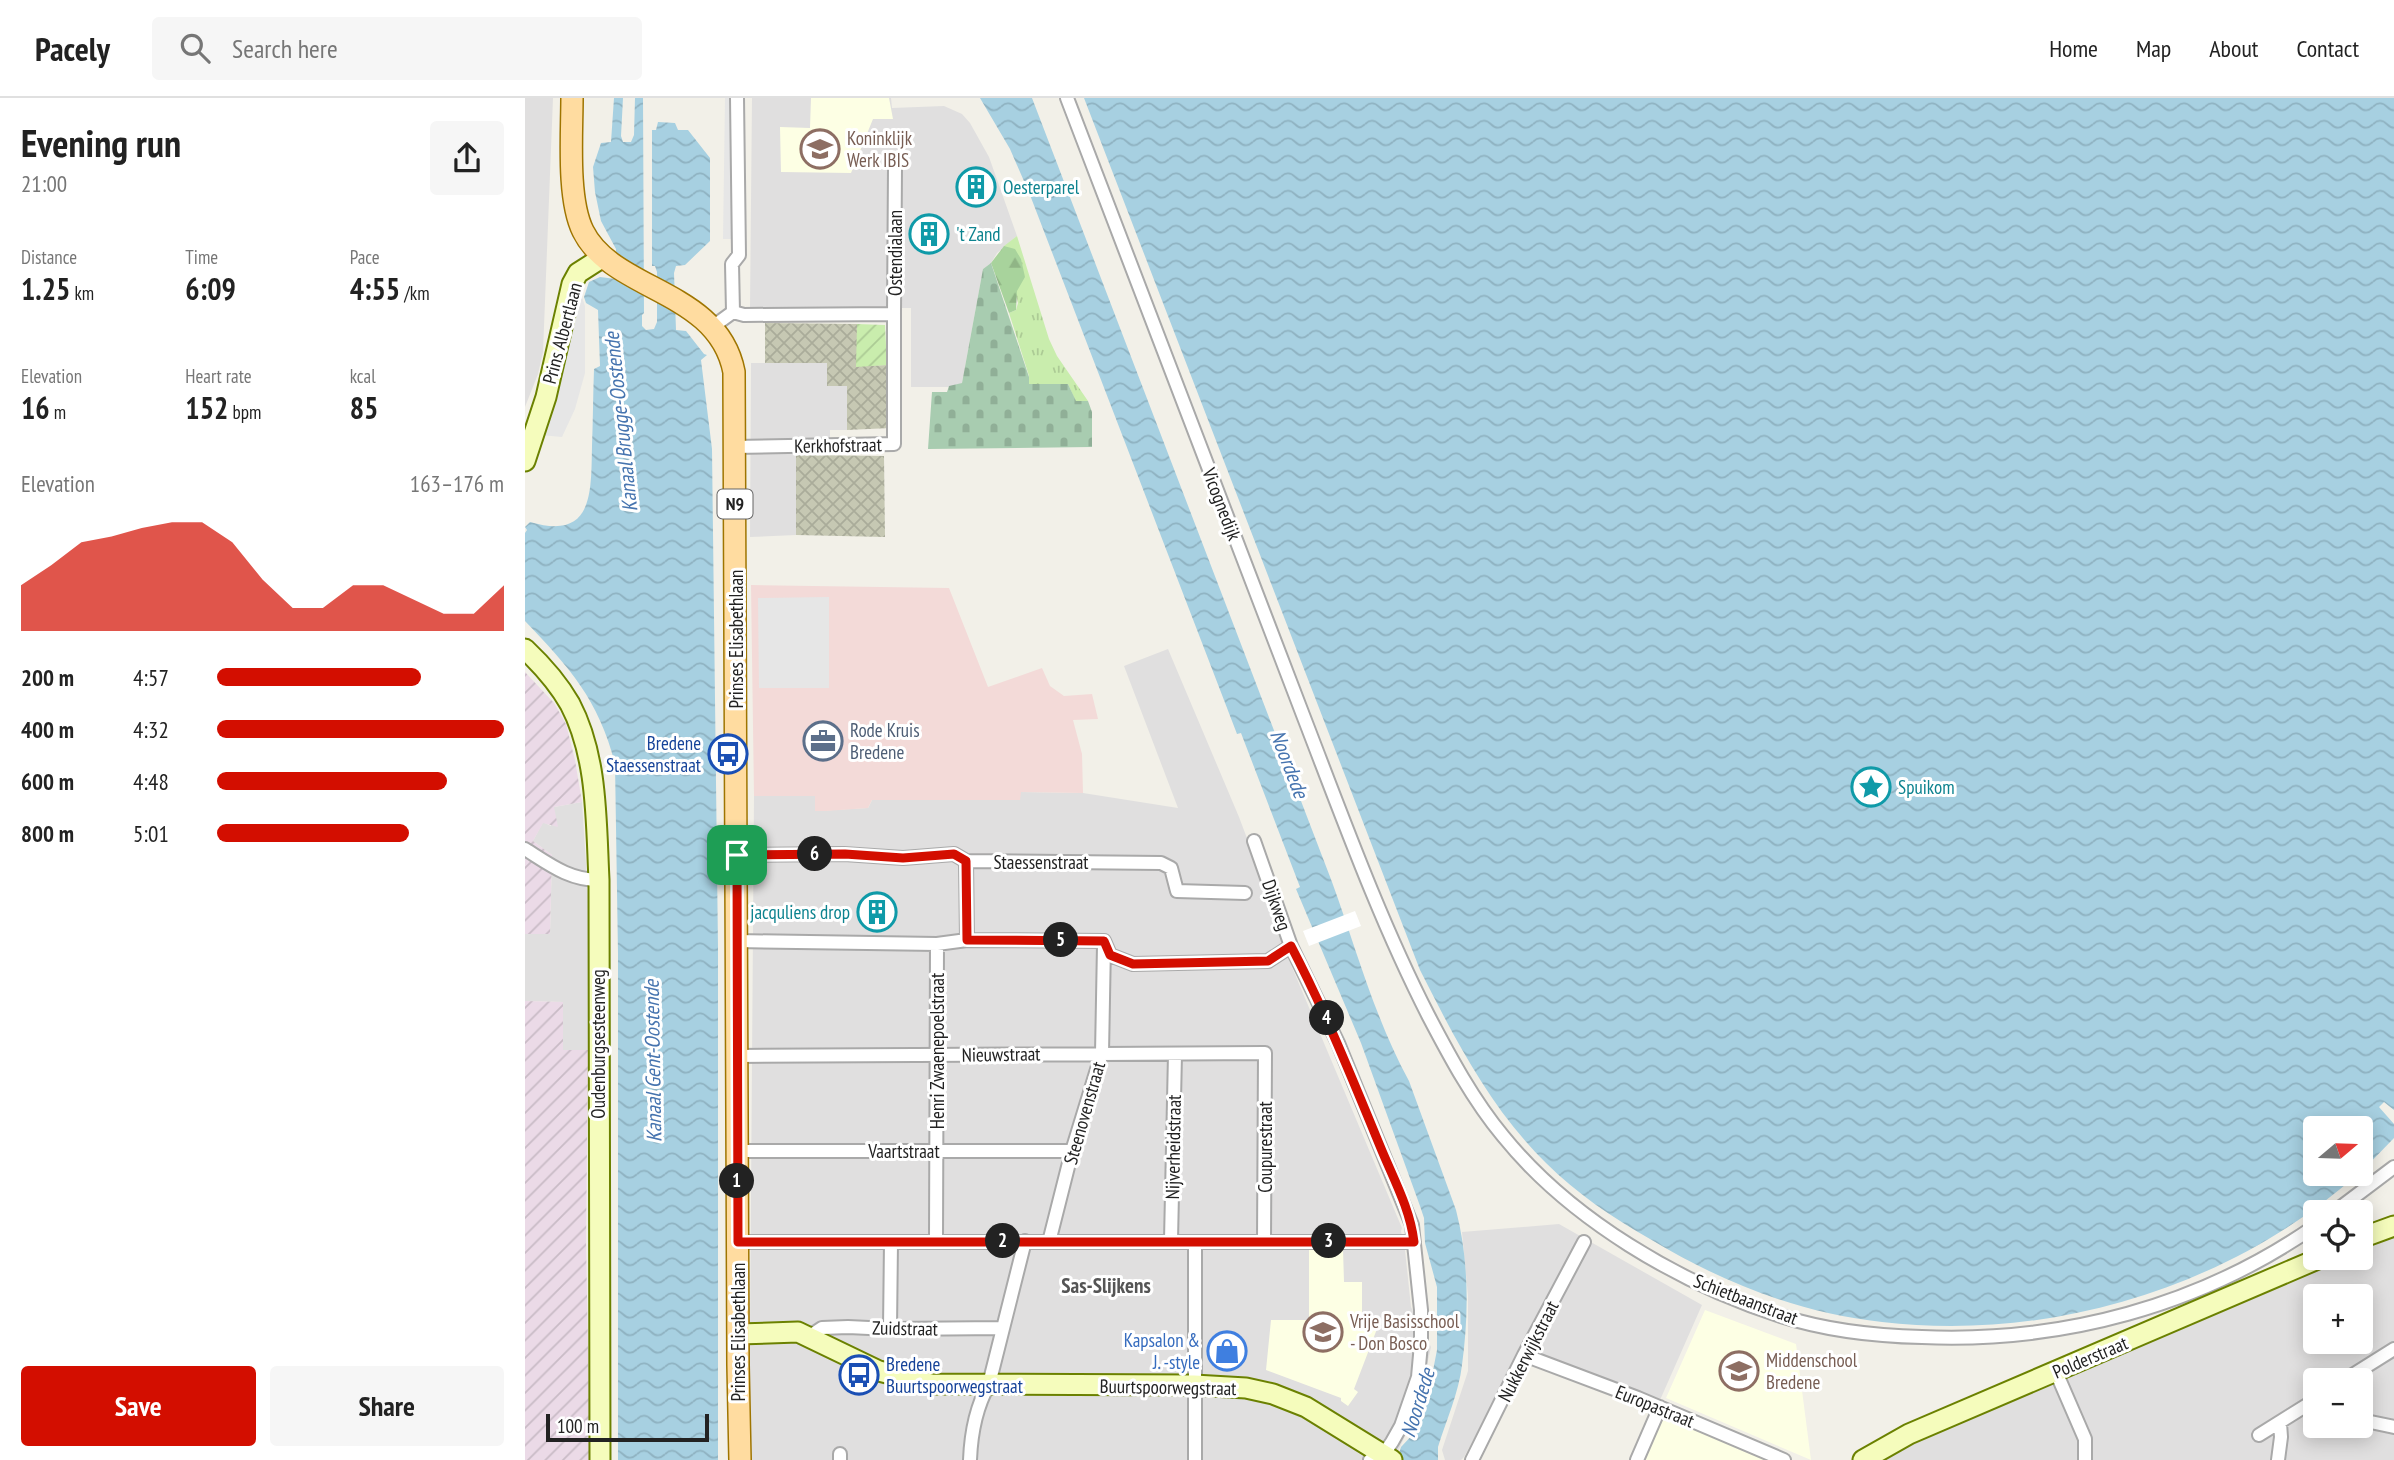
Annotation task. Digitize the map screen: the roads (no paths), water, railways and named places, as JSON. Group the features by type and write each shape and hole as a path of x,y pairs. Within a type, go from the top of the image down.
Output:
{"main road":[{"name":"N9","path":"572,98 577,213 583,232 608,260"},
{"name":"Prinses Elisabethlaan","path":"608,260 700,315 732,360 734,372 740,1460"}],"street":[{"path":"711,328 733,312 732,264 739,255 737,98"},
{"name":"Vicognedijk","path":"1067,98 1378,910"},
{"name":"Ostendialaan","path":"733,312 744,315 894,314 895,167 901,158"},
{"name":"Prins Albertlaan","path":"525,461 546,397 572,284 578,273 608,260"},
{"name":"Kerkhofstraat","path":"734,447 894,444 894,314"},
{"name":"Oudenburgsesteenweg","path":"525,649 560,688 570,704 583,737 596,803 599,880 600,1460"},
{"name":"Dijkweg","path":"1254,841 1291,946 1333,1032 1412,1225 1421,1310 1418,1377 1401,1426 1382,1458"},
{"path":"525,849 565,875 599,880"},
{"name":"Staessenstraat","path":"737,855 845,854 903,858 954,854 966,861 1161,863 1171,867 1177,891 1245,893"},
{"path":"966,861 967,940"},
{"name":"Schietbaanstraat","path":"1378,910 1443,1044 1481,1106 1504,1138 1531,1167 1583,1213 1647,1255 1722,1294 1785,1318 1863,1332 1949,1339 1986,1338 2071,1328 2131,1315 2231,1276 2273,1254 2303,1234"},
{"path":"737,941 937,944 967,940 1104,941 1110,955 1133,964 1268,961 1291,946"},
{"name":"Steenovenstraat","path":"1049,1242 1072,1151 1102,1053 1104,941"},
{"name":"Henri Zwaenepoelstraat","path":"936,1241 937,944"},
{"name":"Nieuwstraat","path":"737,1056 1265,1053"},
{"name":"Coupurestraat","path":"1265,1053 1265,1241"},
{"name":"Nijverheidstraat","path":"1171,1240 1175,1054"},
{"name":"Vaartstraat","path":"737,1150 1072,1151"},
{"path":"2350,1200 2394,1167"},
{"path":"2373,1234 2394,1226"},
{"path":"970,1460 978,1406 989,1384 1025,1241"},
{"path":"738,1242 1414,1242"},
{"path":"890,1329 891,1242"},
{"path":"1195,1242 1195,1460"},
{"name":"Nukkerwijkstraat","path":"1472,1460 1584,1242"},
{"name":"Polderstraat","path":"1863,1460 1909,1434 2303,1265"},
{"name":"Zuidstraat","path":"810,1336 822,1328 848,1326 890,1329 1003,1328"},
{"path":"738,1334 798,1332 810,1336"},
{"name":"Buurtspoorwegstraat","path":"810,1336 879,1371 931,1384 1194,1385 1245,1388 1291,1400 1321,1415 1382,1458"},
{"path":"2364,1368 2394,1349"},
{"name":"Europastraat","path":"1524,1355 1660,1407 1784,1460"},
{"path":"2056,1372 2085,1438 2085,1460"},
{"path":"1637,1460 1660,1407"},
{"path":"2259,1435 2303,1408"},
{"path":"2278,1460 2280,1423"},
{"path":"2373,1423 2394,1427"}],"water":[{"path":"614,98 623,98 621,136 623,142 631,142 634,135 635,98 643,98 642,326 646,330 654,329 657,322 657,272 655,266 652,266 652,130 656,130 658,122 675,123 678,130 688,130 710,158 710,241 685,265 676,266 674,273 676,330 686,331 707,355 701,360 712,449 718,948 718,1460 618,1460 618,954 615,764 600,721 581,686 525,621 525,527 530,522 551,526 567,525 585,508 589,495 594,369 600,366 598,310 586,303 584,297 589,282 600,277 616,279 616,249 601,221 593,167 601,143 611,142"},
{"name":"Noordede","path":"980,98 1032,98 1332,882 1376,1008 1409,1081 1456,1210 1467,1287 1466,1326 1460,1375 1438,1447 1438,1460 1397,1460 1401,1447 1416,1431 1430,1386 1437,1350 1437,1287 1425,1243 1424,1218 1420,1206 1361,1043 1296,889 1300,887 1241,733 1237,734 1030,195 1010,149"},
{"name":"Spuikom","path":"1084,98 2394,98 2394,1110 2384,1102 2379,1107 2394,1124 2394,1138 2373,1160 2373,1116 2303,1116 2303,1186 2343,1186 2326,1200 2303,1200 2303,1217 2253,1248 2196,1276 2135,1298 2073,1314 2010,1323 1946,1326 1851,1318 1791,1303 1733,1282 1677,1255 1583,1195 1526,1142 1491,1096 1460,1047 1420,970"}],"place":[{"name":"Koninklijk Werk IBIS","path":"820,149"},
{"name":"Oesterparel","path":"976,187"},
{"name":"'t Zand","path":"929,234"},
{"name":"Rode Kruis Bredene","path":"823,741"},
{"name":"Bredene Staessenstraat","path":"728,754"},
{"name":"Spuikom","path":"1871,787"},
{"name":"jacquliens drop","path":"877,912"},
{"name":"Vrije Basisschool - Don Bosco","path":"1323,1332"},
{"name":"Kapsalon & J. -style","path":"1227,1351"},
{"name":"Middenschool Bredene","path":"1739,1371"},
{"name":"Bredene Buurtspoorwegstraat","path":"859,1375"}],"district":[{"name":"Sas-Slijkens","path":"1106,1286"}],"water label":[{"name":"Kanaal Brugge-Oostende","path":"621,422"},
{"name":"Kanaal Gent-Oostende","path":"653,1061"}]}
